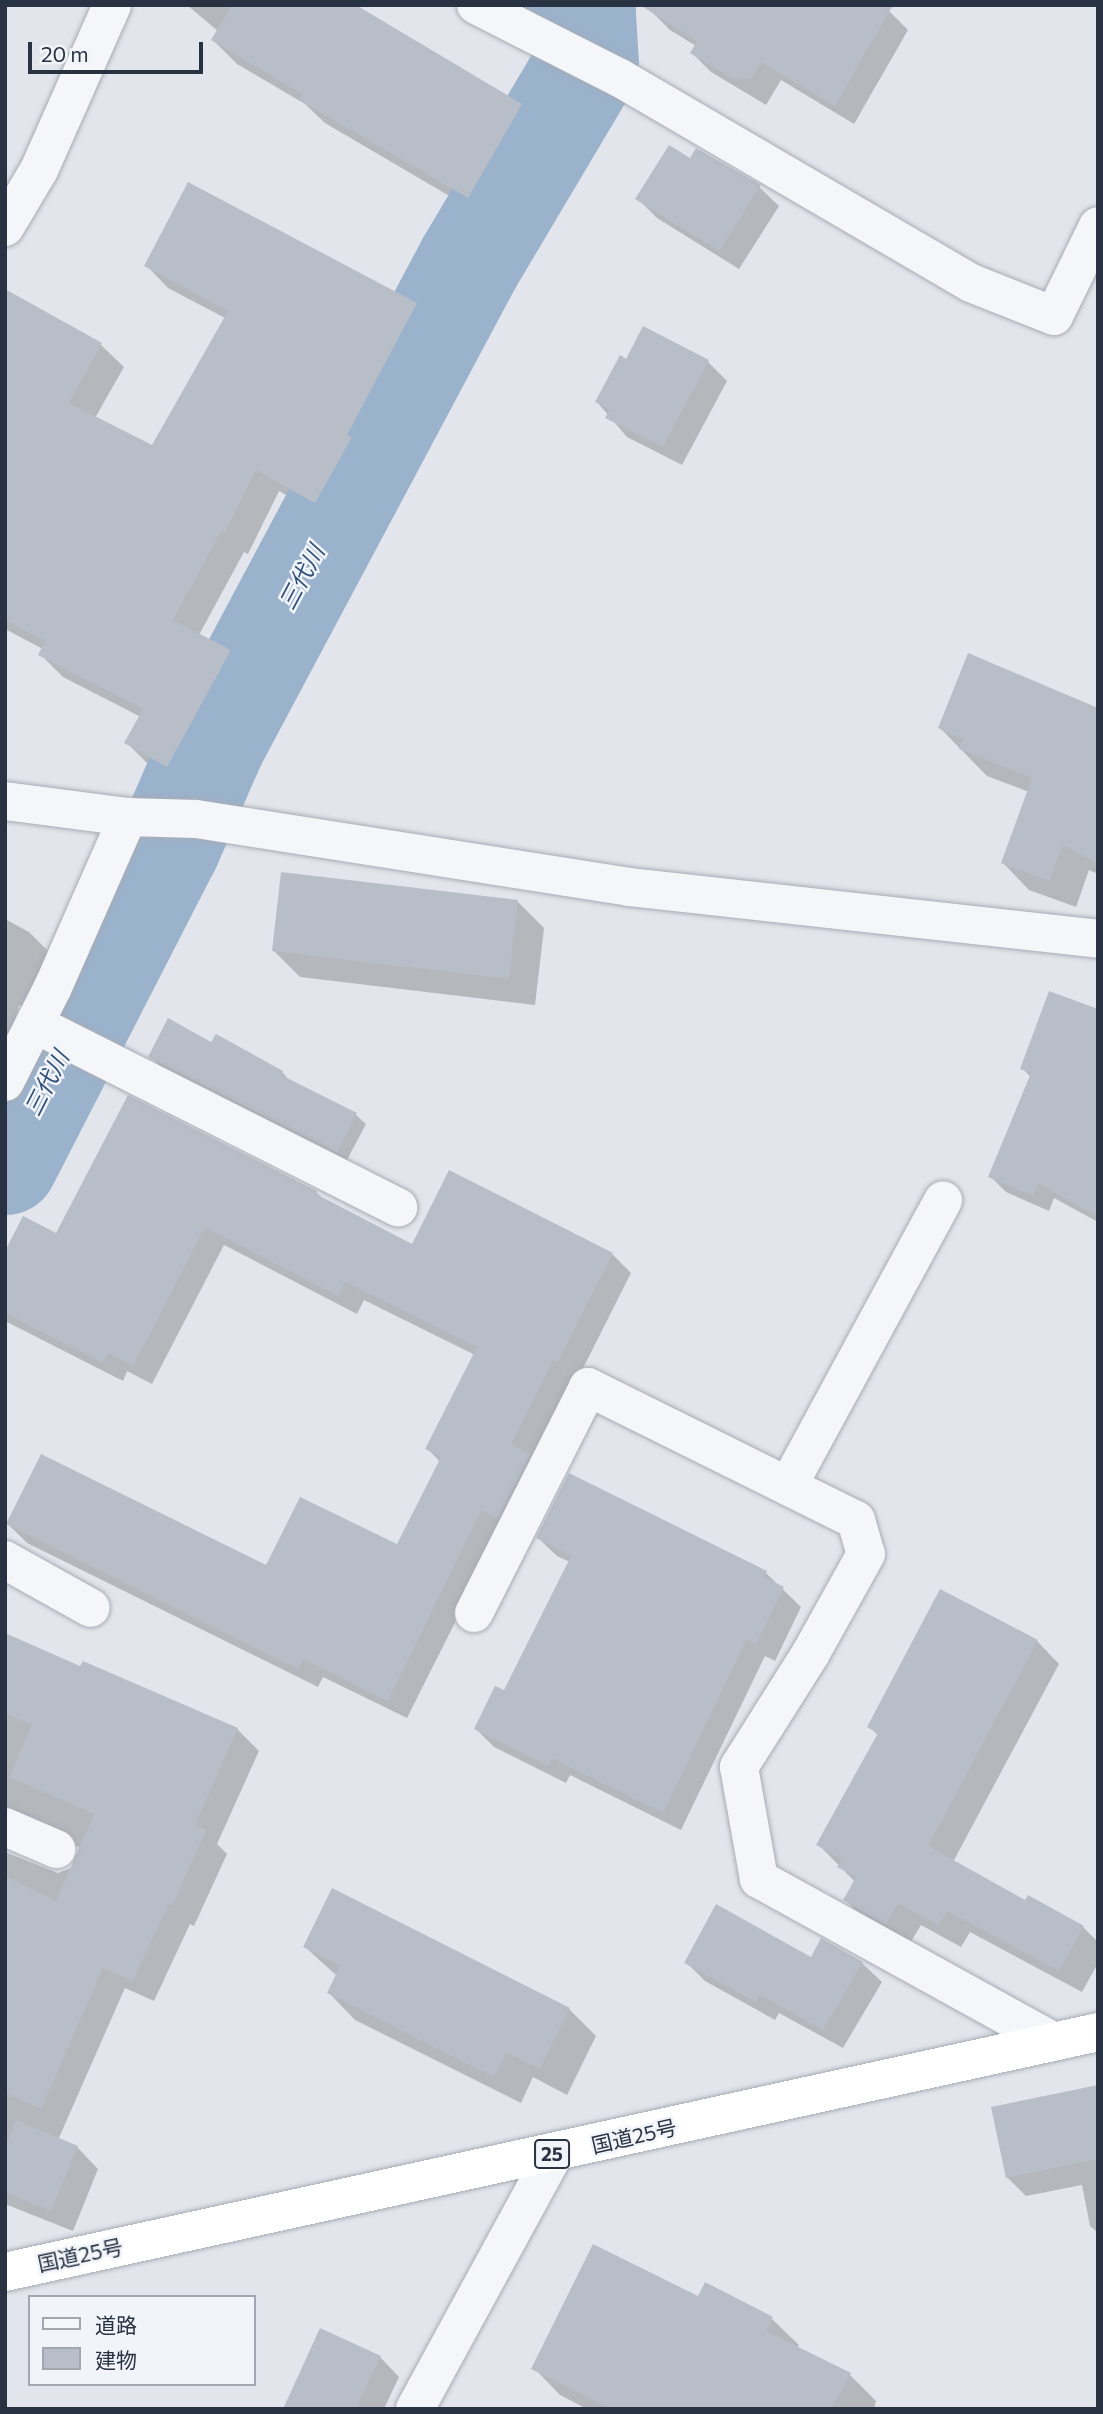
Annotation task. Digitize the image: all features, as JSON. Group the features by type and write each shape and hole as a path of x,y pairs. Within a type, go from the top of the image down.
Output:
{"highway":[{"name":"国道25号","path":"5,2272 554,2154 1098,2032"}],"street":[{"path":"5,227 39,170 112,5"},
{"path":"476,5 620,78 971,283 1054,316 1098,226"},
{"path":"5,801 128,817 196,819 629,887 1098,939"},
{"path":"5,1082 35,1024 128,817"},
{"path":"35,1024 398,1207"},
{"path":"788,1486 943,1200"},
{"path":"474,1614 588,1387 856,1520 866,1554 811,1653 739,1767 759,1880 1053,2041"},
{"path":"5,1560 91,1608"},
{"path":"5,1827 56,1849"},
{"path":"415,2409 554,2154"}],"building":[{"path":"232,5 356,5 522,104 468,198 299,100 302,94 211,40"},
{"path":"640,5 893,5 835,106 761,62 751,79 733,79 690,53 697,41"},
{"path":"669,145 690,158 696,148 761,185 719,251 635,199"},
{"path":"188,182 417,303 347,435 352,437 315,503 256,470 225,533 221,531 173,620 231,650 167,767 124,743 143,709 38,655 45,641 5,620 5,289 102,343 69,403 152,445 228,311 144,266"},
{"path":"643,326 709,360 663,447 605,418 610,410 595,402 620,355 626,359"},
{"path":"968,653 1098,708 1098,864 1063,845 1049,881 1001,863 1032,778 959,749 963,739 938,728"},
{"path":"281,872 518,900 509,979 272,951"},
{"path":"1049,991 1098,1009 1098,1217 1038,1183 1033,1196 988,1177 1031,1073 1020,1069"},
{"path":"168,1018 211,1042 216,1034 283,1071 281,1075 357,1113 337,1152 148,1057"},
{"path":"128,1095 317,1191 316,1194 412,1244 449,1170 613,1253 558,1362 553,1360 511,1444 530,1454 497,1518 481,1510 388,1701 303,1659 298,1669 6,1524 41,1454 266,1565 300,1497 397,1544 441,1457 425,1449 477,1347 345,1282 338,1296 205,1227 133,1366 108,1353 103,1363 5,1313 5,1251 23,1216 56,1233"},
{"path":"569,1473 767,1571 764,1577 784,1587 756,1644 747,1639 663,1813 552,1758 548,1766 474,1729 495,1686 504,1690 571,1556 536,1538"},
{"path":"940,1589 1038,1640 928,1846 1025,1900 1028,1895 1084,1926 1059,1971 947,1911 939,1926 898,1903 886,1924 843,1900 856,1877 837,1867 842,1859 816,1845 878,1733 867,1727"},
{"path":"5,1633 80,1666 83,1661 238,1728 195,1825 206,1830 172,1906 168,1904 133,1981 103,1968 41,2109 5,2093 5,1876 56,1901 94,1814 9,1777 32,1725 5,1713"},
{"path":"332,1888 570,2008 540,2069 506,2052 494,2077 327,1993 340,1966 303,1947"},
{"path":"716,1904 811,1957 821,1938 863,1962 823,2030 760,1995 756,2002 684,1963"},
{"path":"1098,2085 1098,2159 1006,2178 991,2107"},
{"path":"16,2120 78,2146 51,2211 5,2192 5,2147"},
{"path":"593,2244 698,2296 705,2282 773,2317 766,2331 851,2373 831,2409 611,2409 531,2369"},
{"path":"320,2328 381,2356 356,2409 283,2409"}],"waterway":[{"name":"三代川","path":"5,1162 168,845 213,742 469,262 586,65 583,14 568,5"}]}
